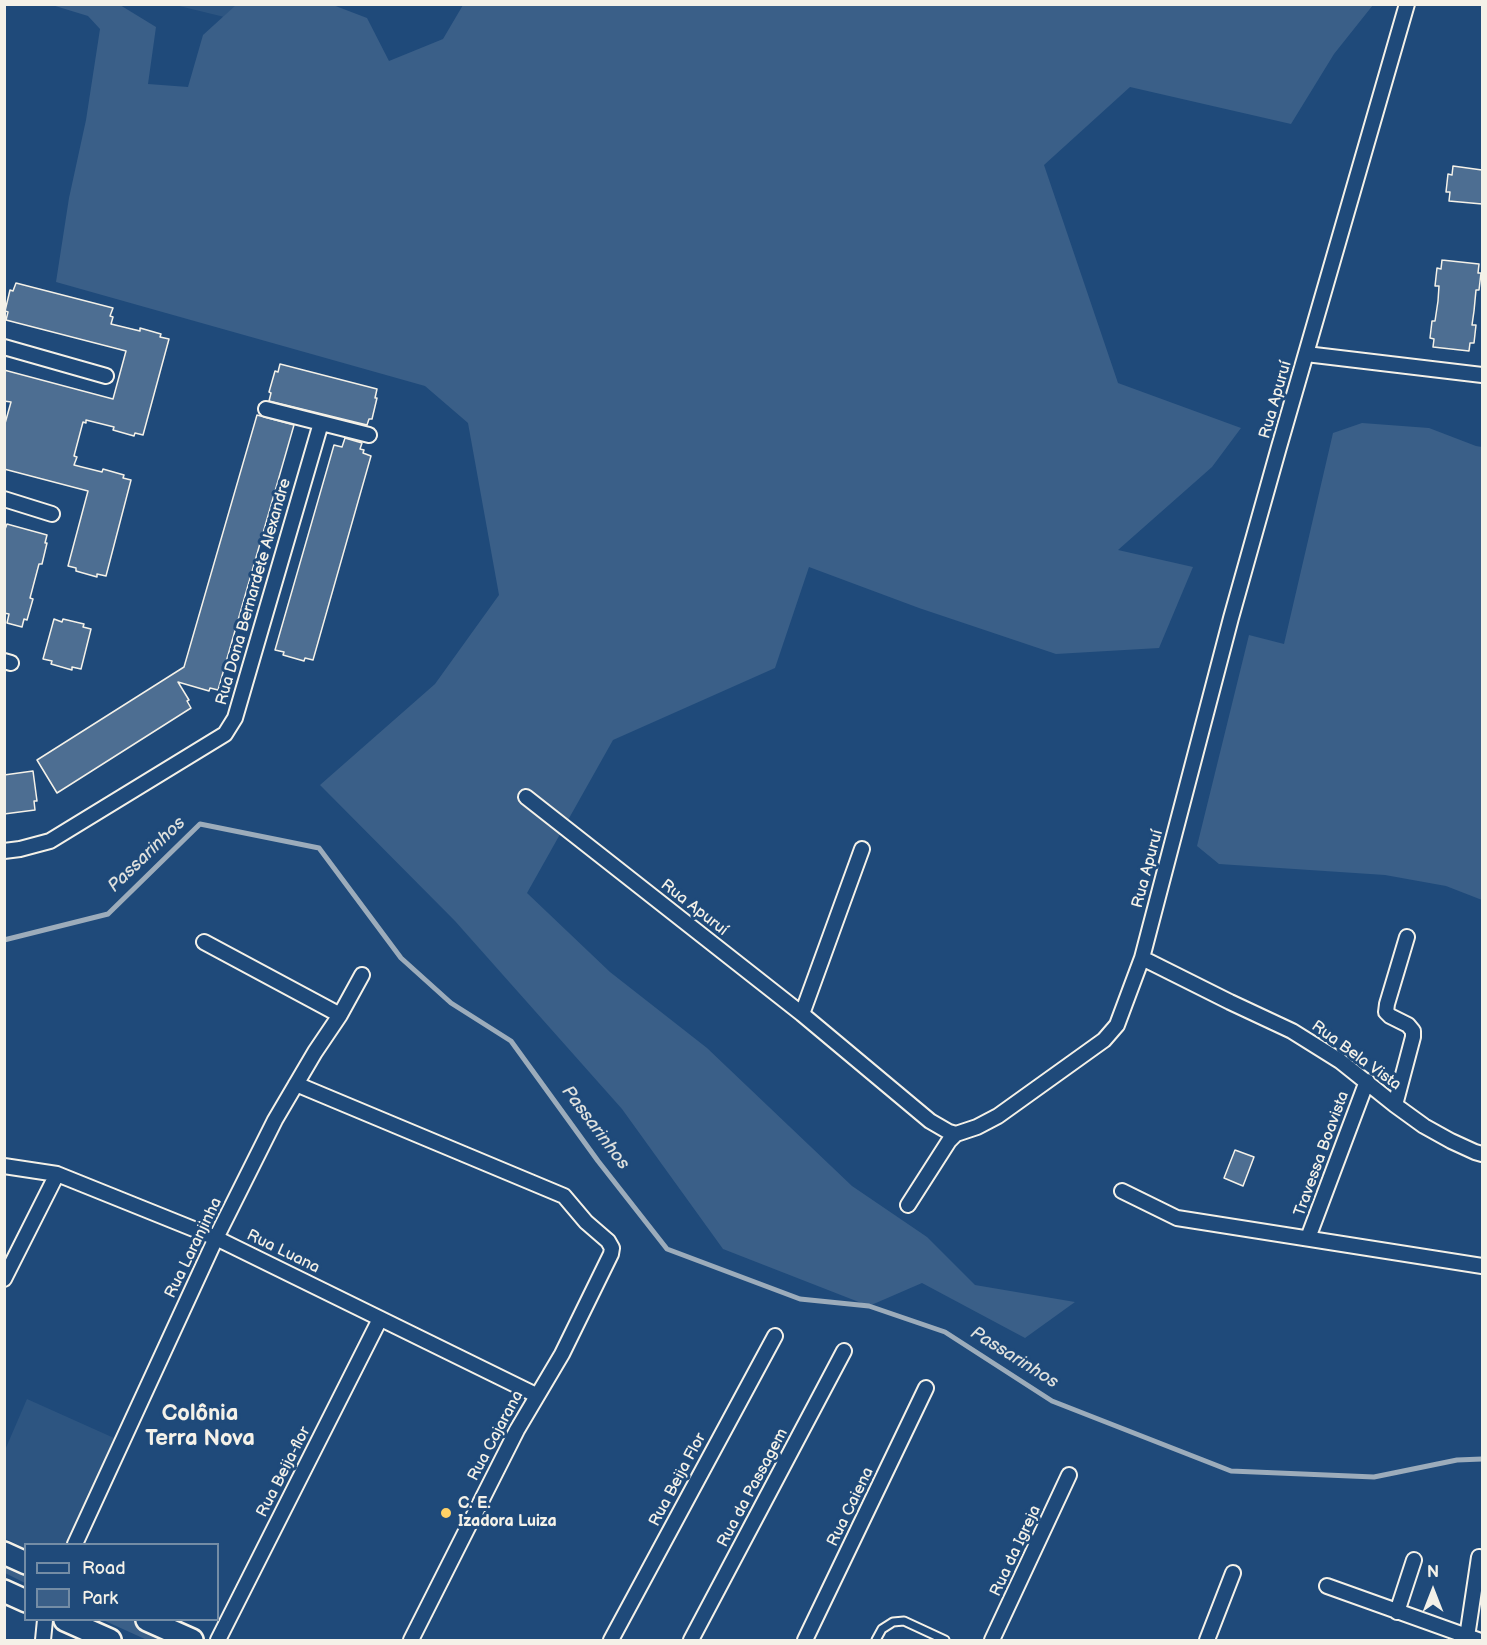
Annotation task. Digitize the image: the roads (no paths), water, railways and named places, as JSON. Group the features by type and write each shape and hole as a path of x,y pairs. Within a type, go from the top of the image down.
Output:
{"main road":[{"path":"4,1553 24,1562"},
{"path":"4,1591 24,1600"},
{"path":"67,1621 110,1641"},
{"path":"149,1621 192,1641"}],"street":[{"name":"Rua Apuruí","path":"526,797 802,1014 942,1129 956,1134 999,1116 1104,1040 1117,1025 1142,958 1231,618 1407,4"},
{"path":"4,347 106,376"},
{"path":"1306,354 1482,375"},
{"path":"266,409 369,435"},
{"name":"Rua Dona Bernardete Alexandre","path":"4,851 50,841 225,734 235,718 321,423"},
{"path":"4,499 52,514"},
{"path":"802,1014 862,849"},
{"path":"1395,1105 1413,1030 1386,1012 1407,937"},
{"path":"204,942 340,1015"},
{"name":"Rua Bela Vista","path":"1142,958 1292,1030 1340,1061 1424,1125 1451,1141 1482,1154"},
{"name":"Rua Laranjinha","path":"76,1543 216,1238 275,1120 362,975"},
{"name":"Travessa Boavista","path":"1308,1238 1367,1081"},
{"name":"Rua Cajarana","path":"296,1084 564,1196 586,1222 608,1241 612,1248 562,1353 517,1430 411,1641"},
{"path":"908,1205 949,1141 956,1134"},
{"name":"Rua Luana","path":"4,1166 57,1174 216,1238 536,1395"},
{"path":"4,1279 57,1174"},
{"path":"1122,1191 1177,1218 1482,1266"},
{"name":"Rua Beija-flor","path":"218,1641 380,1319"},
{"name":"Rua Beija Flor","path":"611,1641 775,1335"},
{"name":"Rua da Passagem","path":"691,1641 844,1351"},
{"name":"Rua Caiena","path":"806,1641 926,1388"},
{"name":"Rua da Igreja","path":"992,1641 1069,1475"},
{"path":"1327,1587 1472,1639 1479,1557"},
{"path":"1397,1612 1414,1560"},
{"path":"1207,1641 1233,1574"},
{"path":"43,1641 45,1621"}],"lane":[{"path":"876,1641 882,1629 894,1622 904,1621 945,1641"}],"waterway":[{"name":"Passarinhos","path":"4,940 108,914 200,824 319,848 401,958 451,1003 511,1041 598,1161 667,1249 800,1299 869,1306 945,1332 1052,1401 1231,1471 1374,1477 1457,1460 1482,1459"}],"place":[{"name":"C. E. Izadora Luiza","path":"446,1513"}],"district":[{"name":"Colônia Terra Nova","path":"200,1426"}]}
